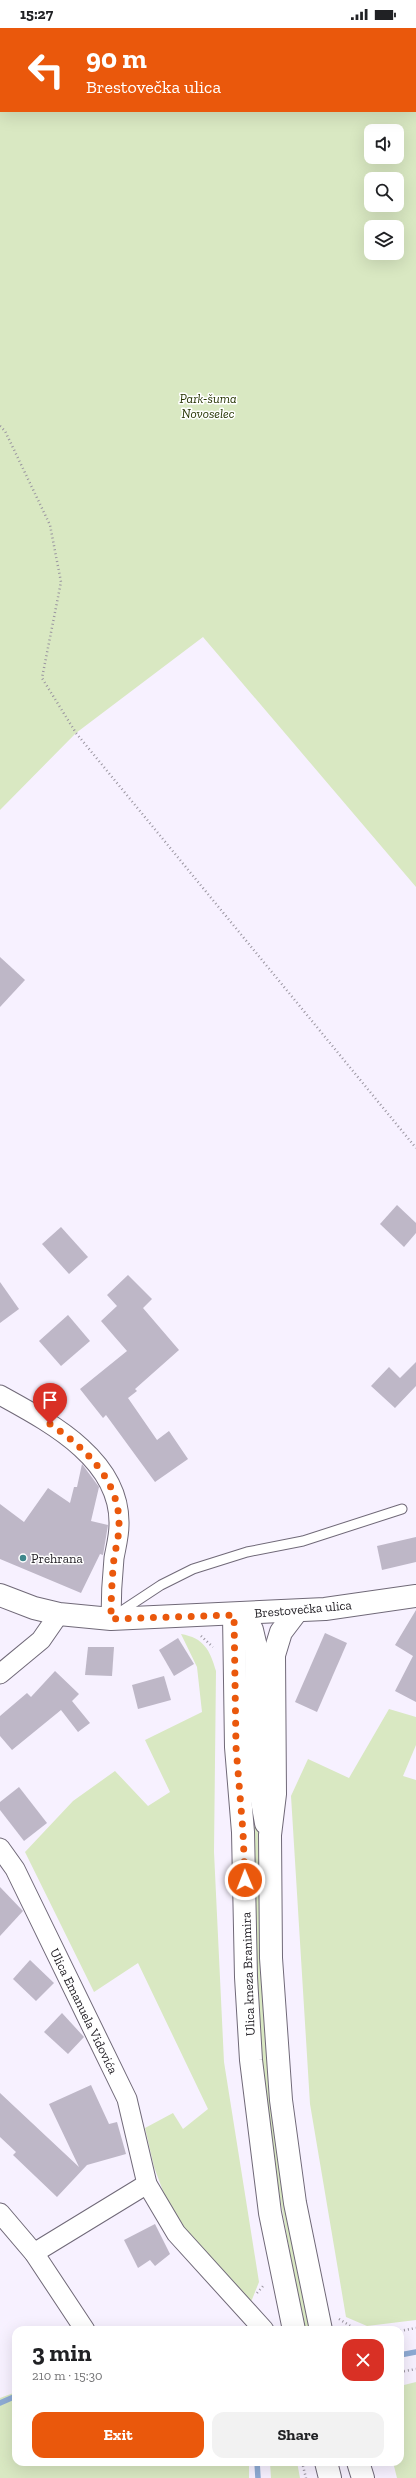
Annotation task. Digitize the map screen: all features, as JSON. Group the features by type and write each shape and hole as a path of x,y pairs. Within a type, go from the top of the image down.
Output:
{"street":[{"path":"0,1395 63,1433 88,1455 107,1479 115,1497 119,1525 111,1598 111,1619"},
{"name":"Brestovečka ulica","path":"0,1595 34,1608 59,1614 111,1619 239,1615 297,1611 416,1596"},
{"name":"Ulica kneza Branimira","path":"297,1611 281,1632 274,1655 275,1794 270,1835 271,1958 277,2063 295,2203 330,2326"},
{"path":"0,1674 41,1640 59,1614"},
{"name":"Ulica kneza Branimira","path":"239,1615 252,1630 256,1647 257,1773 260,1797 270,1835"},
{"name":"Ulica kneza Branimira","path":"239,1615 236,1747 243,1832 246,1977 250,2053 270,2213 293,2326"},
{"name":"Ulica Emanuela Vidovića","path":"0,1848 15,1869 127,2099 147,2184 176,2233 260,2326"},
{"path":"34,2253 147,2184"},
{"path":"0,2213 34,2253 82,2326"},
{"path":"327,2466 330,2478"},
{"path":"359,2466 363,2478"}],"lane":[{"path":"111,1619 160,1584 193,1568 247,1552 303,1541 402,1509"}],"path":[{"path":"0,426 5,432 50,525 61,582 42,678 76,732 416,1148"},
{"path":"198,1633 213,1645 215,1653"},
{"path":"337,2312 339,2319 350,2326"},
{"path":"331,2326 339,2319"},
{"path":"404,2330 416,2328"},
{"path":"404,2371 416,2369"},
{"path":"303,2466 306,2478"}],"green space":[{"name":"Park-šuma Novoselec","path":"0,112 416,112 416,887 203,637 76,733 0,810"},
{"path":"181,1634 201,1642 205,1646 216,1671 214,1852 224,2062 259,2282 251,2302 172,2215 154,2167 145,2128 173,2113 183,2129 208,2109 138,1963 94,1992 25,1852 73,1801 115,1771 148,1806 170,1792 145,1740 202,1712 197,1667"},
{"path":"389,1709 416,1717 416,1745 403,1776 416,1780 416,2320 367,2326 346,2317 310,2104 291,1796 308,1759 349,1778"},
{"path":"247,1780 259,1830 263,1993 273,2113 309,2326 303,2326 271,2148 257,2021 255,1854"},
{"path":"416,2382 416,2478 397,2478 394,2466 404,2466 404,2385"},
{"path":"12,2394 12,2466 249,2466 249,2478 0,2478 0,2398"},
{"path":"270,2466 298,2466 300,2478 271,2478"}],"building":[{"path":"0,957 25,980 0,1007"},
{"path":"397,1205 416,1223 416,1233 404,1247 380,1224"},
{"path":"61,1227 88,1257 69,1274 42,1244"},
{"path":"128,1275 152,1299 143,1308 179,1350 135,1389 137,1391 128,1398 157,1440 169,1431 188,1459 155,1482 106,1415 103,1418 80,1389 127,1351 101,1321 117,1306 107,1295"},
{"path":"0,1282 19,1309 0,1323"},
{"path":"68,1315 90,1341 61,1366 39,1341"},
{"path":"416,1362 416,1386 395,1408 371,1386 389,1367 400,1378"},
{"path":"82,1464 99,1487 91,1521 108,1525 103,1555 100,1554 81,1593 0,1559 0,1504 24,1522 48,1488 70,1503 74,1487 77,1487"},
{"path":"416,1537 416,1562 382,1570 377,1546"},
{"path":"416,1610 416,1702 395,1691 413,1656 395,1645"},
{"path":"325,1633 347,1643 317,1712 295,1702"},
{"path":"178,1638 194,1664 174,1676 159,1650"},
{"path":"88,1647 114,1647 112,1676 85,1675"},
{"path":"55,1671 79,1694 72,1701 90,1723 78,1732 61,1710 12,1750 0,1736 0,1716 27,1693 31,1697"},
{"path":"164,1676 171,1700 138,1709 132,1685"},
{"path":"19,1787 47,1823 24,1841 0,1810 0,1802"},
{"path":"0,1887 23,1911 0,1936"},
{"path":"30,1960 54,1983 36,2001 13,1979"},
{"path":"62,2013 84,2037 68,2054 44,2032"},
{"path":"91,2085 109,2124 117,2122 126,2154 87,2165 57,2197 13,2155 16,2152 0,2137 0,2093 79,2167 49,2104"},
{"path":"155,2224 170,2254 155,2266 150,2260 138,2268 124,2240"}],"waterway":[{"path":"404,2354 416,2352"},
{"path":"0,2403 12,2398"},
{"path":"257,2466 258,2478"}],"place":[{"name":"Prehrana","path":"23,1558"}],"route":[{"path":"50,1424 75,1443 99,1467 107,1479 115,1497 119,1525 114,1560 111,1619 234,1615 236,1747 242,1815 245,1880"}]}
